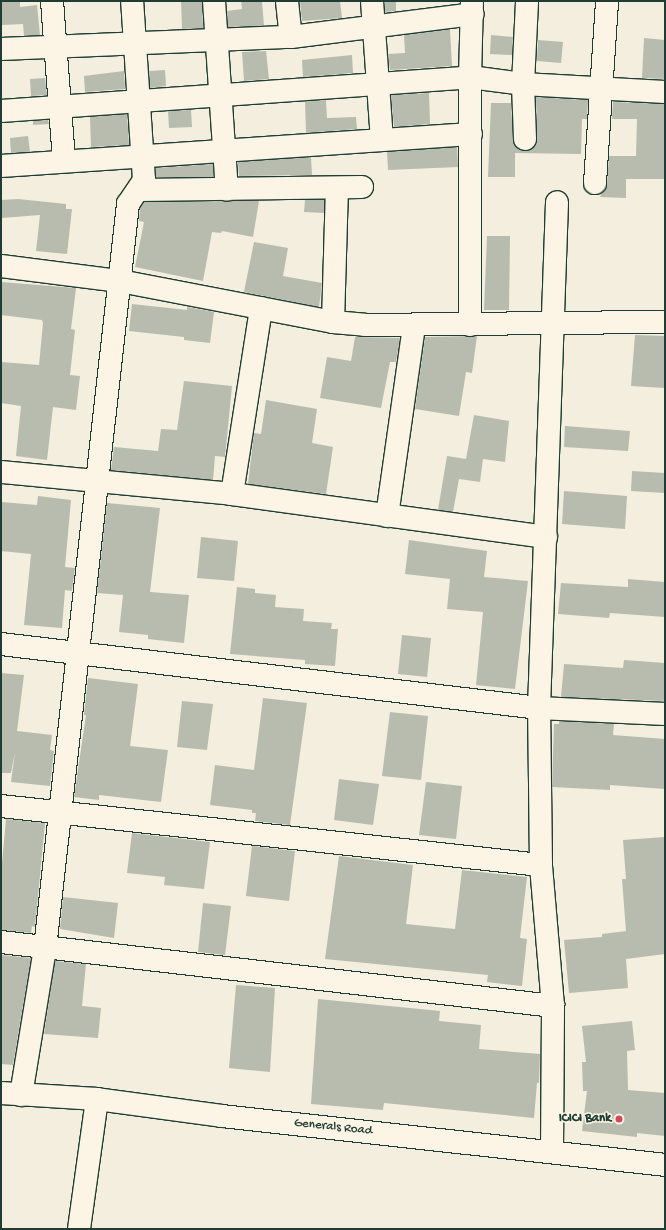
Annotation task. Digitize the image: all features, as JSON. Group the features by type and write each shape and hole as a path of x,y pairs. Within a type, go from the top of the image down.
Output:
{"street":[{"path":"52,1 64,160"},
{"path":"11,1094 45,948 128,204 132,196 140,190 144,180 141,155 136,43 132,1"},
{"path":"214,1 227,190"},
{"path":"287,1 291,37"},
{"path":"372,1 382,140"},
{"path":"525,139 523,84 527,1"},
{"path":"595,183 607,1"},
{"path":"1,49 291,37 374,28 472,8 470,77 470,325"},
{"path":"1,111 60,105 470,77 523,84 665,92"},
{"path":"1,166 64,160 471,134"},
{"path":"140,190 362,187"},
{"path":"333,322 337,188"},
{"path":"552,1152 553,1006 542,865 538,708 554,324 557,202"},
{"path":"1,266 120,281 333,322 414,326 665,322"},
{"path":"232,494 261,308"},
{"path":"387,516 414,326"},
{"path":"1,472 232,494 546,537"},
{"path":"1,644 538,708 665,714"},
{"path":"1,806 542,865"},
{"path":"1,942 553,1006"},
{"name":"Generals Road","path":"11,1094 97,1099 222,1116 665,1165"},
{"path":"79,1229 97,1099"}],"building":[{"path":"1,1 20,1 20,7 37,5 40,35 24,36 23,24 2,25"},
{"path":"181,1 202,1 203,28 182,29"},
{"path":"241,1 262,1 264,26 228,27 227,11 242,9"},
{"path":"300,1 340,1 342,18 302,21"},
{"path":"385,1 396,1 396,11 385,12"},
{"path":"450,29 452,66 390,70 388,54 405,53 404,35"},
{"path":"491,35 513,37 512,55 490,54"},
{"path":"644,38 665,40 665,79 642,78"},
{"path":"538,40 563,42 561,63 537,61"},
{"path":"266,51 269,79 244,81 242,52"},
{"path":"352,55 353,73 303,77 302,60"},
{"path":"165,70 166,86 150,88 149,71"},
{"path":"124,71 125,89 85,92 84,76"},
{"path":"45,78 47,95 31,96 30,79"},
{"path":"429,93 430,124 394,127 391,95"},
{"path":"536,97 588,100 587,119 582,119 581,154 515,153 515,177 488,177 491,103 511,103 513,140 519,150 526,151 536,145"},
{"path":"326,100 327,118 356,117 357,129 306,133 305,101"},
{"path":"613,102 665,104 665,179 626,179 626,198 600,197 607,184 609,156 636,156 637,119 612,119"},
{"path":"191,110 192,127 169,128 168,111"},
{"path":"127,114 129,145 91,147 90,117"},
{"path":"48,120 49,124 33,125 33,121"},
{"path":"28,136 30,152 11,153 10,138"},
{"path":"457,147 458,167 388,170 387,152"},
{"path":"311,157 312,175 239,176 238,162"},
{"path":"213,164 214,177 156,177 156,168"},
{"path":"18,199 66,204 66,209 72,209 67,254 36,251 40,215 1,218 1,200"},
{"path":"305,200 324,200 324,213 304,212"},
{"path":"259,201 253,237 222,231 221,233 212,232 203,281 135,267 144,222 139,221 140,208 144,202"},
{"path":"487,236 510,236 509,310 484,310"},
{"path":"254,242 288,248 283,276 322,283 319,307 244,292"},
{"path":"1,282 76,288 71,329 75,330 70,375 80,376 76,410 53,407 47,460 16,456 21,406 1,403 1,362 39,365 43,323 42,320 1,315"},
{"path":"132,304 187,310 187,307 214,312 210,343 184,340 184,337 129,331"},
{"path":"635,335 665,336 665,388 631,386"},
{"path":"477,336 472,373 466,372 459,416 415,409 425,337"},
{"path":"355,337 400,338 396,362 390,362 381,408 320,398 327,357 351,361"},
{"path":"184,381 232,386 225,457 215,456 213,480 111,470 114,447 158,451 161,429 177,430"},
{"path":"266,400 317,409 312,443 333,447 326,494 248,484 254,433 261,434"},
{"path":"474,415 509,421 505,462 483,459 480,482 459,479 453,512 438,510 447,456 466,459"},
{"path":"565,426 630,431 628,451 564,447"},
{"path":"632,471 665,473 665,493 631,491"},
{"path":"564,491 627,496 625,529 562,524"},
{"path":"38,496 71,500 65,567 75,568 72,591 65,590 62,628 24,625 31,554 1,551 1,502 37,505"},
{"path":"107,503 160,508 150,592 189,595 184,643 148,639 148,635 119,632 123,595 97,593"},
{"path":"201,537 238,541 234,581 197,578"},
{"path":"409,540 487,551 484,577 528,581 515,689 476,685 483,612 447,609 450,579 405,574"},
{"path":"628,579 665,582 665,617 610,613 609,618 558,614 561,583 628,587"},
{"path":"237,587 255,589 255,593 276,595 275,607 304,609 303,621 332,623 331,629 338,629 335,666 305,664 305,660 230,654"},
{"path":"402,635 431,638 427,677 398,674"},
{"path":"624,660 665,663 665,701 561,697 564,664 623,668"},
{"path":"1,673 24,675 17,731 52,735 50,750 54,751 50,786 11,782 15,752 11,773 1,773"},
{"path":"88,678 138,684 130,746 168,750 161,802 99,795 99,800 74,797 86,715 84,715"},
{"path":"263,698 307,703 290,825 255,821 256,813 252,813 252,810 210,805 215,765 254,770"},
{"path":"182,701 213,704 207,750 177,747"},
{"path":"390,712 428,716 421,780 382,776"},
{"path":"559,721 614,724 613,735 665,739 665,789 610,785 610,790 552,787 554,724 559,724"},
{"path":"339,779 379,784 373,825 334,820"},
{"path":"426,782 462,786 456,839 419,835"},
{"path":"6,819 45,823 35,927 32,926 31,933 1,930 1,874"},
{"path":"132,833 210,842 204,889 164,885 165,877 127,873"},
{"path":"665,837 665,954 626,959 628,988 569,993 564,940 602,937 602,934 626,931 622,879 626,879 623,840"},
{"path":"252,846 295,851 289,901 246,896"},
{"path":"339,856 413,865 406,924 455,929 462,870 527,877 520,938 527,939 522,986 487,982 488,975 325,959"},
{"path":"63,897 118,903 114,938 60,929"},
{"path":"203,903 231,906 225,955 198,952"},
{"path":"1,955 31,958 13,1065 1,1064"},
{"path":"55,961 86,964 82,1006 101,1008 98,1038 44,1034"},
{"path":"236,985 275,988 270,1072 229,1068"},
{"path":"318,999 440,1011 439,1021 481,1025 479,1049 540,1054 539,1083 537,1083 534,1118 384,1103 383,1110 311,1104"},
{"path":"632,1021 635,1050 627,1051 628,1090 665,1093 665,1136 637,1133 637,1137 582,1131 587,1091 583,1091 582,1062 586,1062 582,1026"}],"place":[{"name":"ICICI Bank","path":"619,1119"}]}
